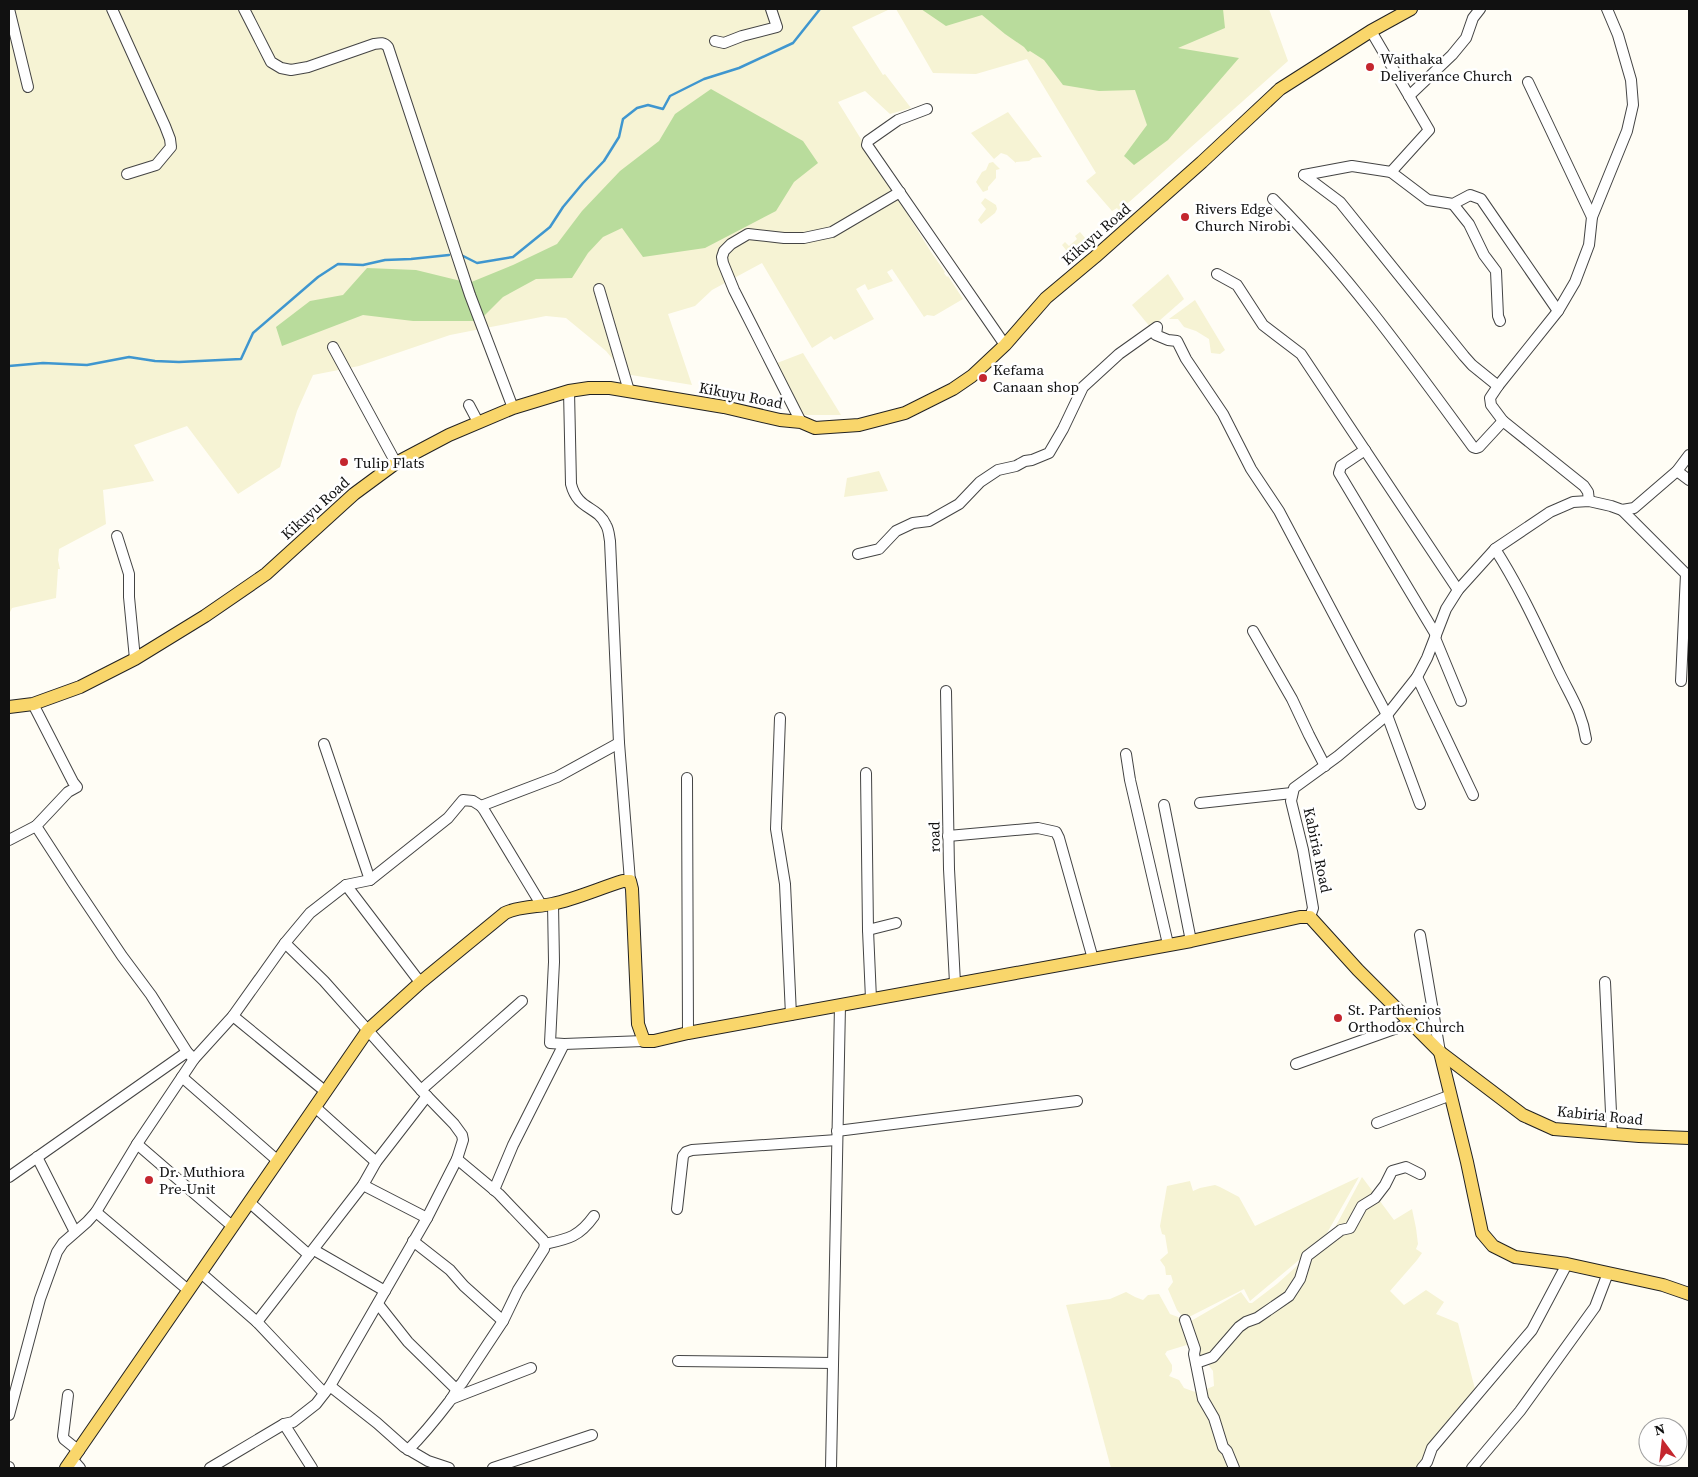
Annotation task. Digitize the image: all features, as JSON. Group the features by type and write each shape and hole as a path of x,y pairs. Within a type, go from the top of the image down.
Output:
{"main road":[{"name":"Kikuyu Road","path":"9,707 32,704 80,687 135,659 205,616 266,574 354,494 396,463 449,435 513,408 569,391 589,388 610,388 724,407 780,420 801,422 815,428 859,425 905,413 953,389 972,376 1005,345 1046,298 1202,162 1280,89 1370,31 1411,9"},
{"path":"74,1462 188,1290 368,1030 421,982 505,912 548,905 623,880 630,881 632,889 638,1024 644,1041 654,1041 955,983 1093,959 1300,917 1310,917"},
{"name":"Kabiria Road","path":"1310,917 1358,970 1440,1052 1523,1115 1554,1129 1689,1138"},
{"path":"1440,1052 1482,1233 1493,1246 1515,1257 1567,1264 1663,1285 1689,1294"}],"street":[{"path":"9,9 28,87"},
{"path":"112,9 170,139 171,147 156,165 127,174"},
{"path":"244,9 271,62 281,68 291,70 308,67 374,44 382,42 386,44 470,295 513,408"},
{"path":"715,41 724,44 742,36 777,27 771,9"},
{"path":"1409,96 1452,55 1466,38 1473,18 1480,9"},
{"path":"1588,501 1588,492 1584,486 1503,421 1494,409 1490,398 1558,311 1575,282 1589,246 1592,217 1627,131 1634,105 1631,80 1618,35 1607,9"},
{"path":"1370,31 1429,130 1391,172"},
{"path":"1528,82 1592,217"},
{"path":"927,109 898,120 868,141 867,145 1005,345"},
{"path":"1498,386 1464,356 1340,202 1304,175 1352,166 1391,172 1428,200 1453,204 1470,195 1481,199 1558,311"},
{"path":"801,422 734,290 723,263 724,251 731,244 748,234 804,238 832,232 900,192"},
{"path":"1273,199 1301,227 1379,320 1473,447 1479,446 1503,421"},
{"path":"1453,204 1469,224 1484,255 1496,270 1498,316 1500,321"},
{"path":"1217,274 1237,284 1263,325 1301,354 1458,590"},
{"path":"599,289 629,391"},
{"path":"858,554 879,549 896,531 913,523 929,521 952,508 965,499 980,482 998,470 1016,466 1049,453 1083,387 1119,354 1157,327 1156,335 1168,340 1177,341 1186,359 1223,414 1251,469 1280,511 1387,715 1420,804"},
{"path":"334,347 396,463"},
{"path":"569,391 571,484 579,502 599,515 606,525 610,541 619,743 630,881"},
{"path":"469,405 478,422"},
{"path":"1365,450 1341,466 1339,473 1435,637 1460,701"},
{"path":"1622,510 1634,508 1677,471 1689,455"},
{"path":"1677,471 1689,480"},
{"name":"Kabiria Road","path":"1310,917 1313,908 1303,850 1291,801 1294,788 1325,766 1387,715 1417,677 1446,610 1458,590 1495,549 1550,512 1573,502 1588,501 1622,510"},
{"path":"1622,510 1687,575 1681,681"},
{"path":"116,536 129,574 129,598 135,659"},
{"path":"1495,549 1511,573 1578,708 1586,740"},
{"path":"1253,632 1292,699 1308,735 1325,766"},
{"path":"1417,677 1473,795"},
{"name":"road","path":"946,691 948,836 955,983"},
{"path":"9,840 36,826 68,792 77,787 32,704"},
{"path":"780,718 776,829 784,884 791,1015"},
{"path":"481,806 556,777 619,743"},
{"path":"324,744 370,880"},
{"path":"1126,754 1130,780 1168,944"},
{"path":"866,773 871,999"},
{"path":"687,778 688,1033"},
{"path":"1200,803 1292,793"},
{"path":"9,1177 36,1157 191,1056 233,1016 284,943 310,913 346,885 370,880 448,818 463,800 473,801 481,806 530,883 548,905 554,962 549,1040 552,1044 644,1041"},
{"path":"1164,805 1191,940"},
{"path":"36,826 84,900 151,995 191,1056"},
{"path":"948,836 1038,828 1056,832 1093,959"},
{"path":"346,885 421,982"},
{"path":"868,930 896,923"},
{"path":"1420,935 1440,1052"},
{"path":"210,1468 284,1424 293,1422 316,1404 327,1390 427,1218 458,1159 463,1140 454,1124 324,981 284,943"},
{"path":"1605,982 1612,1134"},
{"path":"257,1322 363,1185 376,1162 424,1093 522,1001"},
{"path":"831,1468 840,1005"},
{"path":"233,1016 326,1092"},
{"path":"1296,1064 1411,1023"},
{"path":"494,1190 513,1145 564,1044"},
{"path":"9,1415 40,1299 53,1261 63,1243 96,1212 137,1144 182,1077 191,1056"},
{"path":"182,1077 278,1161"},
{"path":"1377,1123 1451,1095"},
{"path":"677,1209 683,1156 686,1152 692,1150 837,1136 1077,1101"},
{"path":"315,1107 376,1162"},
{"path":"137,1144 232,1226"},
{"path":"36,1157 76,1232"},
{"path":"408,1450 432,1425 452,1400 456,1388 462,1383 503,1321 518,1290 544,1250 545,1244 543,1240 494,1190 458,1159"},
{"path":"1196,1363 1212,1357 1239,1327 1257,1318 1289,1296 1300,1279 1307,1256 1341,1230 1350,1228 1358,1212 1369,1200 1375,1198 1385,1185 1392,1171 1406,1167 1420,1174"},
{"path":"363,1185 427,1218"},
{"path":"249,1202 312,1252 385,1291"},
{"path":"96,1212 188,1290"},
{"path":"545,1244 574,1237 585,1228 594,1216"},
{"path":"414,1241 450,1270 470,1292 503,1321"},
{"path":"1422,1468 1427,1462 1432,1448 1532,1330 1567,1264"},
{"path":"201,1273 257,1322 327,1390 377,1423 408,1450 428,1461 449,1468"},
{"path":"1472,1468 1520,1411 1595,1307 1608,1273"},
{"path":"378,1304 408,1342 456,1388"},
{"path":"1185,1320 1195,1350 1203,1398 1214,1418 1223,1447 1227,1451 1234,1468"},
{"path":"678,1361 833,1363"},
{"path":"452,1400 531,1368"},
{"path":"68,1396 63,1436 74,1462"},
{"path":"284,1424 312,1468"},
{"path":"493,1468 592,1435"}],"shaded area":[{"path":"9,9 890,9 852,27 883,75 885,74 911,108 890,114 865,91 838,102 944,273 963,299 934,316 927,315 924,317 892,269 887,272 893,281 868,290 865,284 856,289 874,319 834,340 831,336 812,348 762,263 712,290 695,306 668,314 692,385 625,374 606,351 566,318 546,316 450,335 359,366 313,375 297,411 280,467 238,494 187,426 134,445 154,481 103,490 106,524 59,549 58,560 60,569 58,569 56,598 12,608 9,614"},
{"path":"896,9 1269,9 1288,61 1119,211 1117,208 1112,211 1086,181 1096,173 1027,59 976,74 933,73"},
{"path":"1008,112 1042,157 1016,163 1007,155 1001,153 994,159 971,133"},
{"path":"993,162 1000,169 996,170 996,178 988,187 988,190 983,192 976,182 989,163"},
{"path":"985,198 996,205 997,209 995,213 981,224 978,220 986,209 981,203"},
{"path":"1080,232 1091,245 1074,260 1062,245 1065,242 1069,246 1077,239 1075,236"},
{"path":"1168,274 1184,299 1151,328 1132,305"},
{"path":"1195,300 1225,350 1220,354 1211,353 1209,339 1196,331 1184,327 1178,319 1169,319"},
{"path":"803,353 841,415 802,415 777,363"},
{"path":"879,471 888,491 844,497 847,478"},
{"path":"1359,1177 1323,1240 1250,1301 1244,1289 1189,1317 1183,1317 1177,1310 1168,1289 1173,1282 1171,1275 1166,1275 1165,1267 1160,1260 1168,1253 1165,1235 1162,1234 1160,1226 1167,1186 1190,1181 1193,1191 1215,1185 1220,1187 1239,1197 1255,1226"},
{"path":"1362,1177 1394,1220 1412,1209 1418,1244 1416,1249 1422,1253 1390,1291 1404,1305 1426,1290 1444,1302 1436,1314 1458,1323 1475,1389 1468,1403 1424,1463 1417,1468 1236,1468 1204,1390 1214,1386 1213,1371 1207,1363 1198,1357 1191,1321 1241,1292 1249,1303 1252,1303 1277,1284 1331,1235"},
{"path":"1126,1292 1143,1300 1148,1295 1159,1294 1170,1314 1178,1317 1187,1330 1190,1344 1167,1351 1165,1354 1172,1365 1172,1371 1169,1376 1179,1380 1184,1388 1198,1393 1228,1468 1111,1468 1066,1305 1110,1299"}],"green space":[{"path":"921,9 1223,9 1225,28 1178,48 1239,58 1168,140 1134,165 1124,156 1147,125 1135,90 1099,91 1063,85 1044,60 1030,51 1028,52 982,15 946,26"},
{"path":"711,89 803,141 818,163 794,182 776,211 705,248 643,257 622,228 603,237 588,253 572,278 536,279 503,297 479,321 413,321 363,315 282,346 276,327 310,301 343,295 367,268 416,270 469,283 557,244 582,211 620,171 659,141 675,114"}],"waterway":[{"path":"461,255 477,263 513,257 550,227 563,207 604,161 619,137 623,119 637,108 648,105 663,109 670,96 704,79 739,68 793,43 820,9"},
{"path":"9,366 43,363 87,365 129,357 179,362 241,359 253,333 318,277 338,264 363,265 385,260 449,255"}],"place":[{"name":"Waithaka Deliverance Church","path":"1370,67"},
{"name":"Rivers Edge Church Nirobi","path":"1185,217"},
{"name":"Kefama Canaan shop","path":"983,378"},
{"name":"Tulip Flats","path":"344,462"},
{"name":"St. Parthenios Orthodox Church","path":"1338,1018"},
{"name":"Dr. Muthiora Pre-Unit","path":"149,1180"}]}
